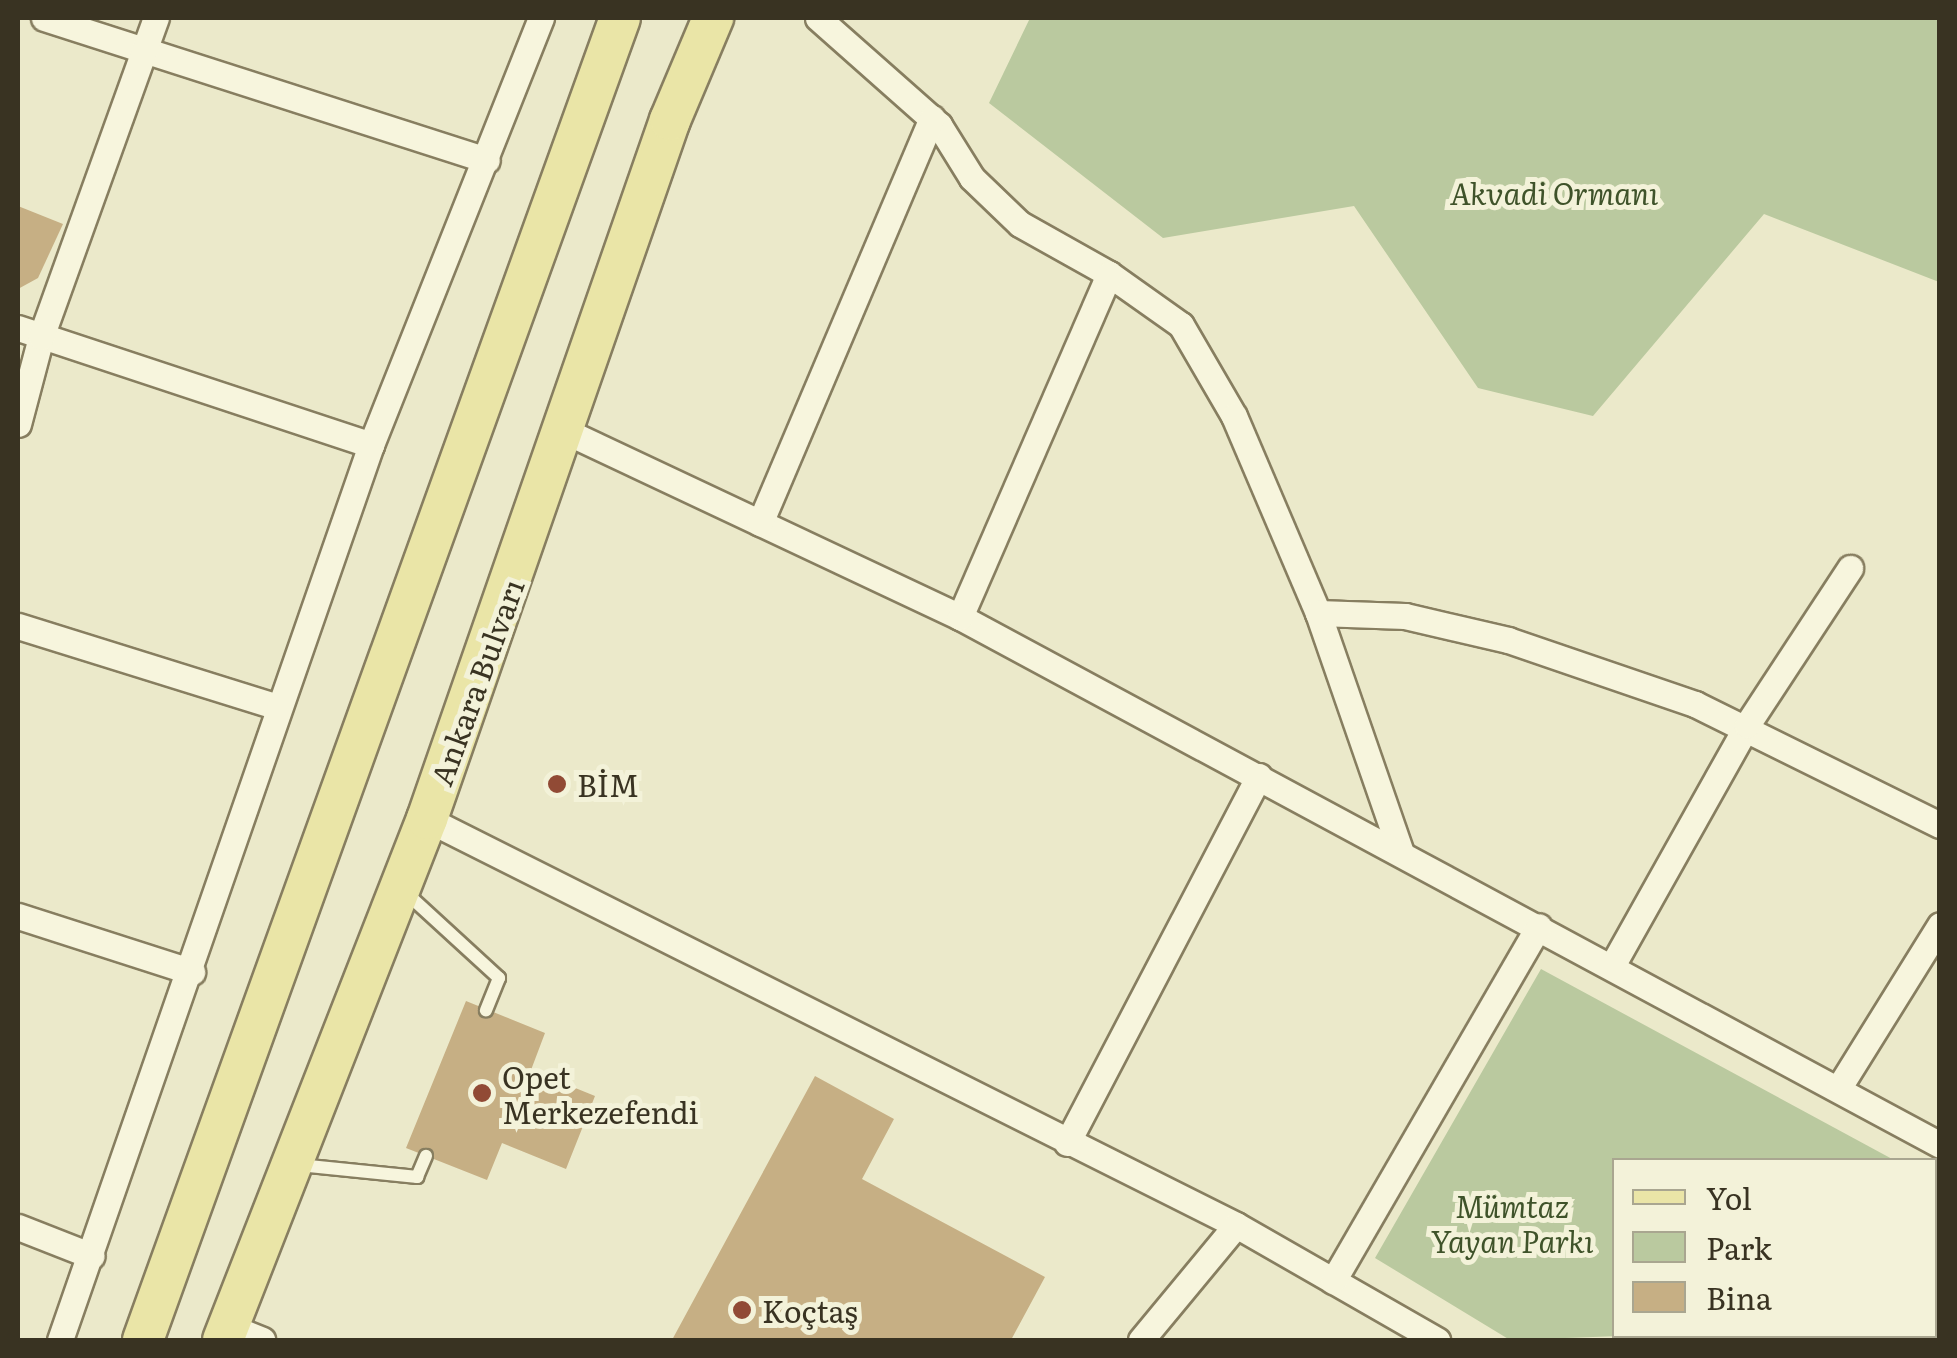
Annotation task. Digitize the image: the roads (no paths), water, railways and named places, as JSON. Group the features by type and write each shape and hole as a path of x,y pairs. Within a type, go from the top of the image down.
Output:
{"main road":[{"path":"142,1340 620,18"},
{"name":"Ankara Bulvarı","path":"238,1336 292,1164 427,818 566,432 670,120 713,18"}],"street":[{"path":"44,18 148,47 488,160"},
{"path":"18,424 29,333 148,47 156,18"},
{"path":"60,1340 192,972 278,707 371,444 488,160 541,18"},
{"path":"818,18 932,118 972,178 1020,224 1110,274 1181,325 1234,416 1318,613 1400,850"},
{"path":"760,524 932,118"},
{"path":"960,617 1110,274"},
{"path":"29,333 371,444"},
{"path":"566,432 960,617 1400,850 1940,1144"},
{"path":"1612,966 1747,725 1850,568"},
{"path":"1318,613 1405,616 1508,640 1747,725 1940,825"},
{"path":"18,626 278,707"},
{"path":"1068,1143 1259,776"},
{"path":"427,818 1236,1225 1437,1340"},
{"path":"18,916 192,972"},
{"path":"1838,1089 1940,925"},
{"path":"1333,1281 1539,926"},
{"path":"1141,1340 1236,1225"},
{"path":"18,1227 92,1256"}],"lane":[{"path":"400,887 498,978 486,1010"},
{"path":"292,1164 417,1177 426,1156"}],"place":[{"name":"BİM","path":"557,784"},
{"name":"Opet Merkezefendi","path":"482,1093"},
{"name":"Koçtaş","path":"742,1310"}],"park label":[{"name":"Akvadi Ormanı","path":"1554,192"},
{"name":"Mümtaz Yayan Parkı","path":"1512,1222"}]}
